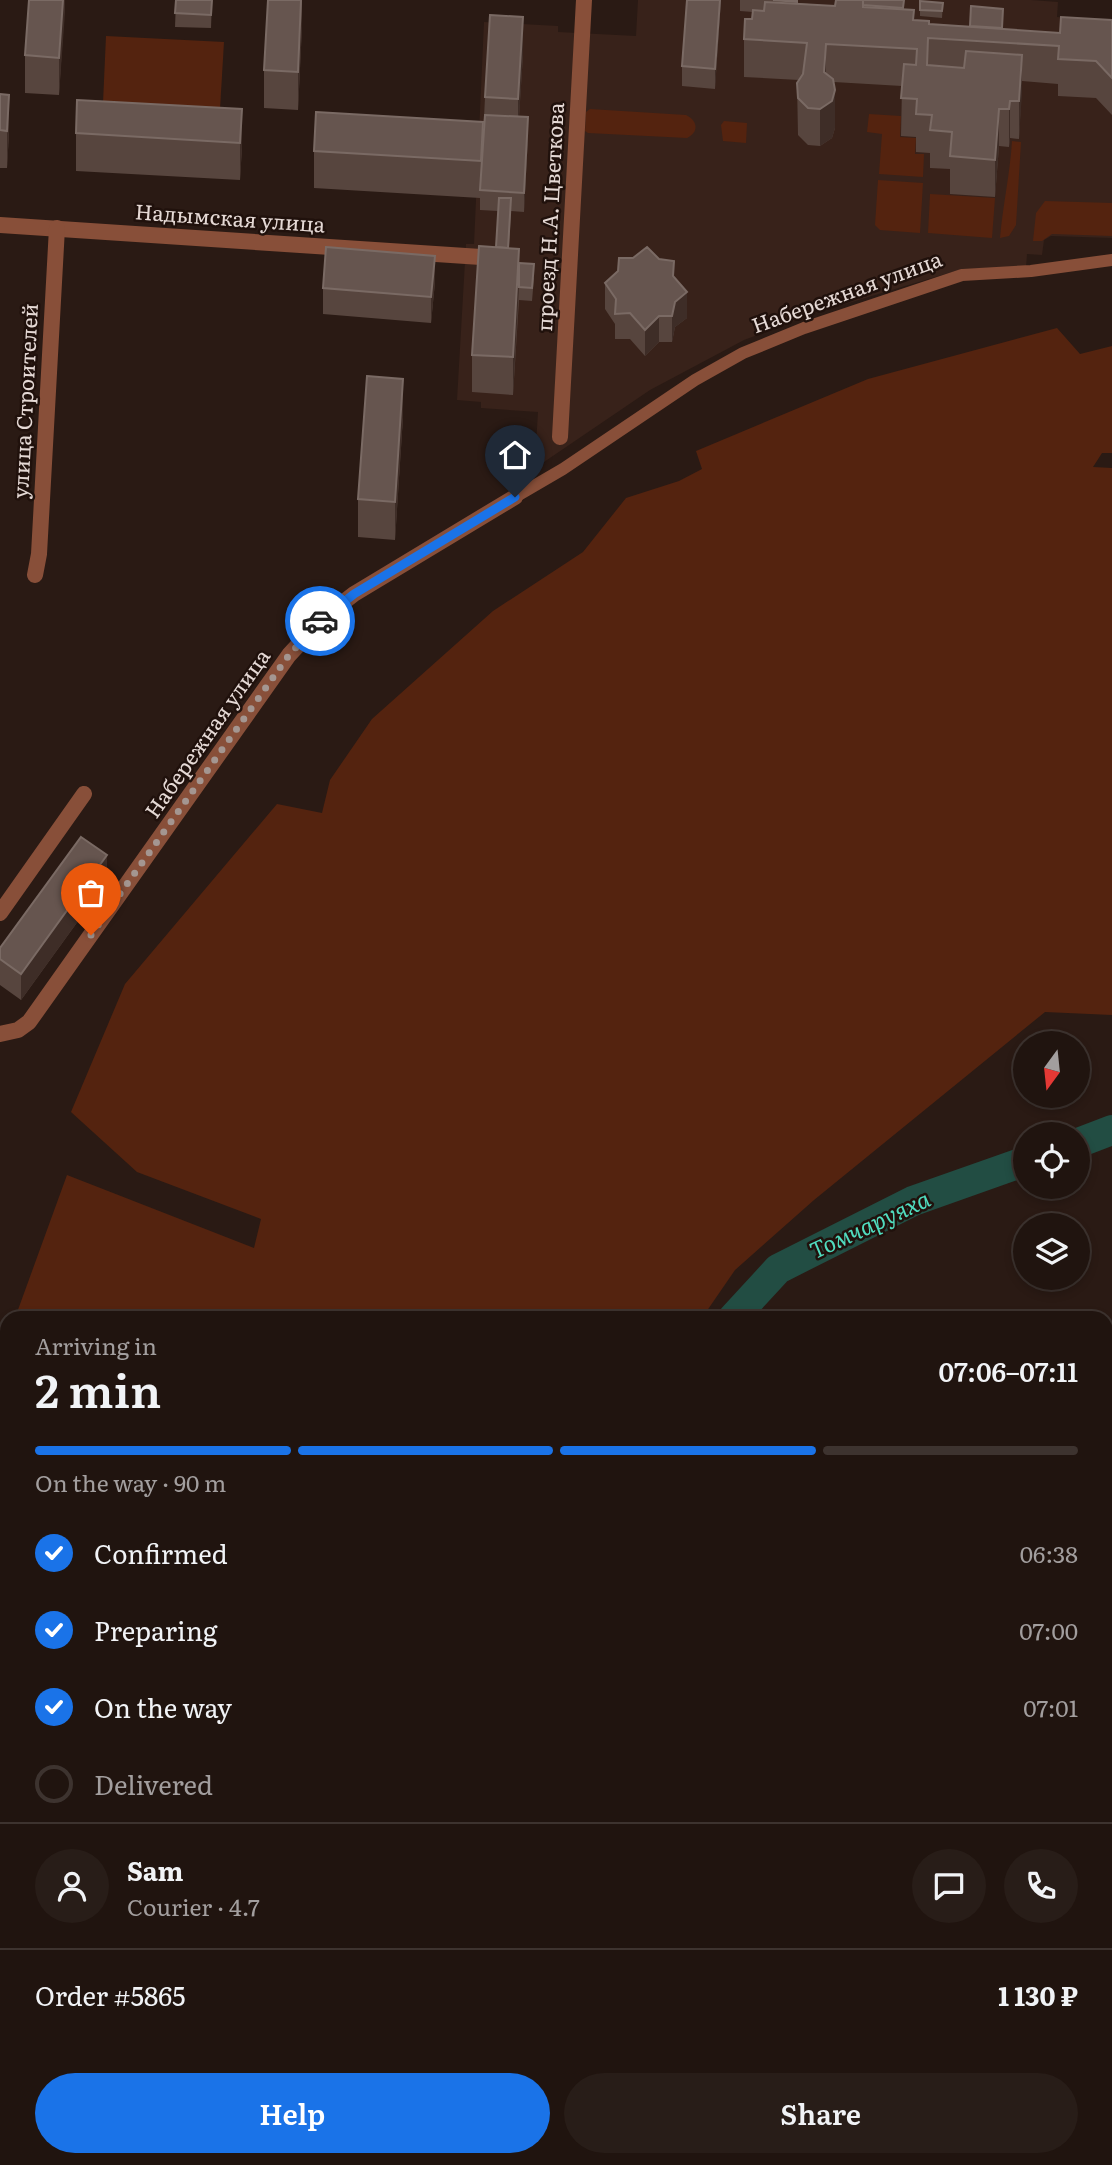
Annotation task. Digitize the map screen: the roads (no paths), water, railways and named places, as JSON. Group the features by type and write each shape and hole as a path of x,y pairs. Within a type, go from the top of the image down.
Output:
{"street":[{"name":"проезд Н.А. Цветкова","path":"560,437 584,0"},
{"name":"Надымская улица","path":"0,225 496,258"},
{"name":"улица Строителей","path":"36,575 57,228"},
{"name":"Набережная улица","path":"0,1034 18,1030 29,1022 289,655 323,618 354,594 563,469 695,380 743,354 803,328 962,275 1112,260"},
{"path":"0,913 84,794"}],"waterway":[{"name":"Томчаруяха","path":"1090,1138 1112,1130"},
{"name":"Томчаруяха","path":"739,1311 778,1269 913,1201 1013,1166"}]}
